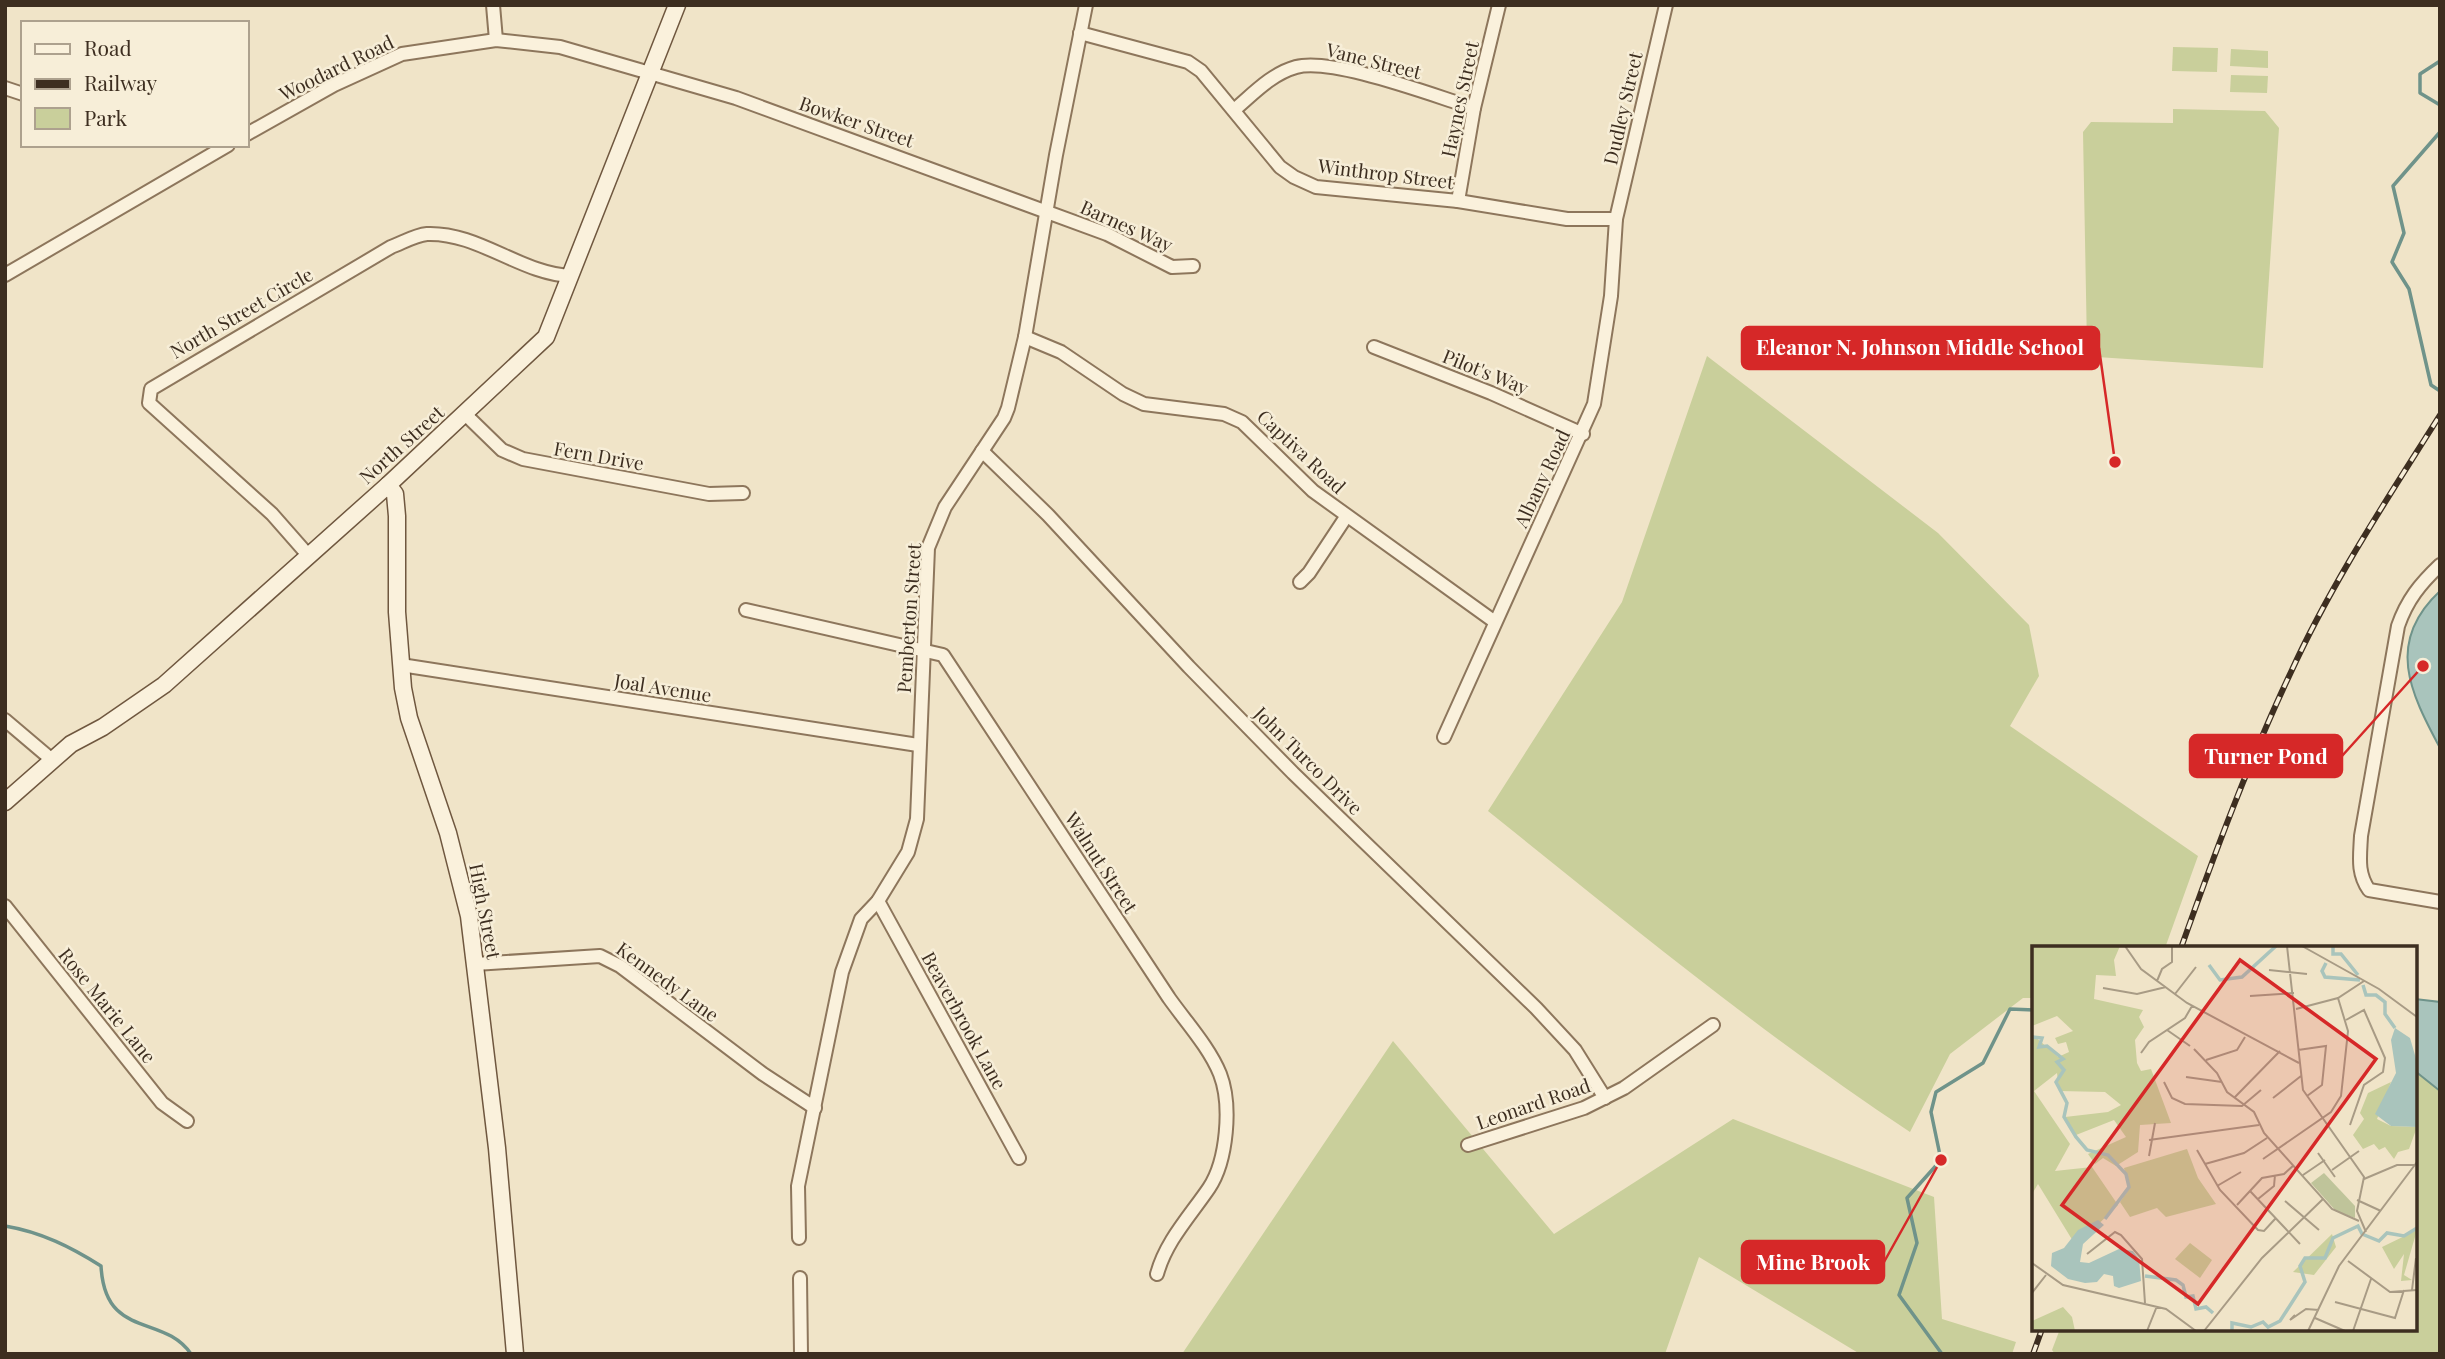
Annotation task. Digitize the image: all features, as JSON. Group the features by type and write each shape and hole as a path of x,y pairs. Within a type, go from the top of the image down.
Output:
{"street":[{"path":"492,5 496,40"},
{"name":"North Street","path":"5,802 51,759 164,685 388,485 546,337 677,5"},
{"name":"Pemberton Street","path":"799,1238 798,1186 842,972 861,919 878,901 908,852 919,803 928,548 945,507 1004,418 1026,337 1046,212 1086,5"},
{"name":"Haynes Street","path":"1458,201 1474,108 1499,5"},
{"name":"Dudley Street","path":"1616,219 1666,5"},
{"name":"Winthrop Street","path":"1080,33 1188,62 1201,71 1280,167 1316,187 1458,201 1567,219 1616,219"},
{"name":"Woodard Road","path":"248,133 334,85 402,54 496,40 560,47 652,73"},
{"name":"Vane Street","path":"1234,110 1274,76 1309,64 1362,74 1474,108"},
{"name":"Bowker Street","path":"652,73 875,147 1046,212"},
{"path":"5,275 225,147"},
{"name":"Barnes Way","path":"1046,212 1107,234 1172,267 1193,267"},
{"name":"Albany Road","path":"1444,737 1583,434 1594,404 1606,340 1616,254 1616,219"},
{"name":"North Street Circle","path":"308,555 256,498 149,403 150,389 391,247 425,234 458,238 554,275 571,276"},
{"name":"Captiva Road","path":"1026,337 1061,352 1123,394 1144,404 1224,414 1242,422 1273,448 1312,491 1495,622"},
{"name":"Pilot's Way","path":"1374,348 1491,393 1583,434"},
{"name":"Fern Drive","path":"464,414 502,450 523,460 709,494 743,493"},
{"name":"John Turco Drive","path":"982,451 1048,515 1189,667 1293,773 1536,1008 1576,1050 1605,1098"},
{"name":"High Street","path":"388,485 395,494 397,516 397,612 409,718 447,833 468,916 497,1148 515,1354"},
{"path":"1300,582 1309,573 1346,517"},
{"path":"2440,565 2418,586 2405,604 2398,626 2361,836 2361,877 2369,890 2390,896 2440,902"},
{"name":"Walnut Street","path":"746,610 778,620 936,652 946,660 1169,998 1199,1039 1221,1078 1225,1149 1219,1172 1170,1242 1157,1274"},
{"name":"Joal Avenue","path":"401,665 919,745"},
{"path":"5,720 51,759"},
{"name":"Beaverbrook Lane","path":"878,901 1019,1158"},
{"name":"Rose Marie Lane","path":"5,906 162,1103 187,1121"},
{"name":"Kennedy Lane","path":"475,964 600,956 620,966 763,1074 815,1108"},
{"name":"Leonard Road","path":"1468,1145 1584,1108 1605,1098 1624,1088 1713,1025"},
{"path":"800,1278 801,1354"}],"green space":[{"path":"2173,47 2218,48 2217,72 2172,71"},
{"path":"2231,49 2268,51 2268,68 2230,66"},
{"path":"2231,75 2268,76 2267,93 2230,92"},
{"path":"2173,109 2265,111 2279,128 2263,368 2097,357 2087,347 2083,132 2091,122 2173,123"},
{"path":"1707,356 1938,533 2029,625 2039,676 2010,726 2198,856 2166,946 2032,946 2032,998 2023,998 1950,1054 1910,1132 1748,1017 1488,811 1622,602"},
{"path":"2417,1036 2440,1041 2440,1354 2055,1354 2052,1350 2059,1331 2417,1331"},
{"path":"1393,1041 1554,1234 1733,1119 1934,1197 1942,1319 2016,1342 2012,1354 1860,1354 1699,1257 1665,1354 1182,1354"}],"water":[{"path":"2440,591 2440,748 2412,687 2408,648 2413,629 2423,610"},
{"path":"2417,999 2440,1002 2440,1091 2417,1073"}],"waterway":[{"path":"2440,61 2420,74 2420,93 2440,105"},
{"path":"2440,132 2393,186 2404,233 2392,262 2409,289 2431,385 2440,391"},
{"path":"1942,1354 1899,1295 1917,1243 1907,1198 1941,1160 1931,1112 1936,1092 1983,1063 2010,1009 2032,1010"},
{"path":"5,1226 55,1241 101,1266 105,1289 113,1305 124,1316 166,1333 179,1341 191,1354"}],"railway":[{"path":"2182,946 2246,774 2307,639 2361,541 2440,415"},
{"path":"2033,1354 2041,1331"}],"place":[{"name":"Eleanor N. Johnson Middle School","path":"2115,462"},
{"name":"Turner Pond","path":"2423,666"},
{"name":"Mine Brook","path":"1941,1160"}]}
